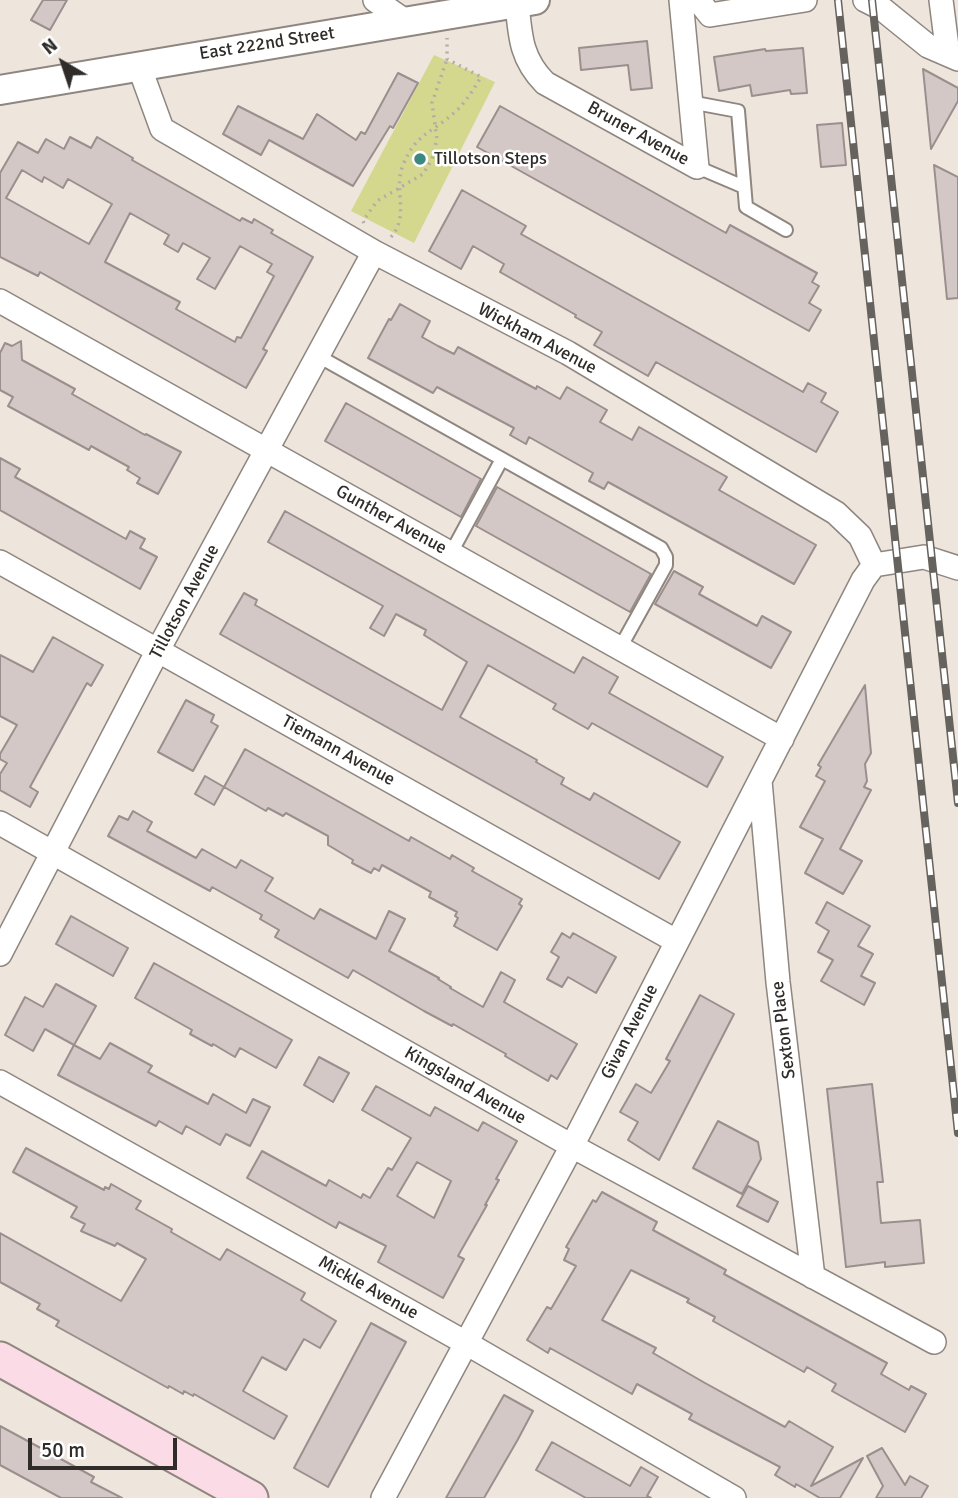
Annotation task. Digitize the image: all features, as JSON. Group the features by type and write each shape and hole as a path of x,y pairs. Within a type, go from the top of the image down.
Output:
{"main road":[{"path":"0,1359 251,1498"}],"street":[{"path":"375,0 405,22"},
{"name":"Bruner Avenue","path":"681,0 697,167"},
{"path":"698,0 710,15 805,0"},
{"path":"865,0 928,46 956,58"},
{"path":"941,0 947,47 956,58"},
{"name":"East 222nd Street","path":"0,90 526,2"},
{"name":"Bruner Avenue","path":"526,2 524,51 531,69 545,83 697,167"},
{"name":"Wickham Avenue","path":"139,66 162,129 374,252 568,353 836,513 860,536 874,565"},
{"name":"Tillotson Avenue","path":"0,954 158,650 374,252"},
{"name":"Gunther Avenue","path":"0,301 782,739"},
{"path":"874,565 925,557 958,568"},
{"name":"Tiemann Avenue","path":"0,562 676,941"},
{"name":"Givan Avenue","path":"383,1498 572,1146 863,580 874,565"},
{"name":"Sexton Place","path":"760,781 778,982 813,1277"},
{"name":"Kingsland Avenue","path":"0,823 572,1146 934,1342"},
{"name":"Mickle Avenue","path":"0,1082 466,1343 734,1498"}],"lane":[{"path":"691,102 738,111 746,207 786,230"},
{"path":"697,167 744,187"},
{"path":"318,356 661,548 666,557 666,565 620,648"},
{"path":"451,553 502,460"}],"path":[{"path":"363,221 377,201 424,174 428,167 437,139 432,103 447,59 447,15"},
{"path":"374,252 394,234 401,219 402,166 417,139 458,110 481,77 447,59"}],"green space":[{"path":"434,55 495,82 414,243 351,211"}],"building":[{"path":"43,0 67,0 50,30 31,20"},
{"path":"647,41 652,88 631,90 628,65 581,70 579,48"},
{"path":"803,48 807,93 791,94 790,90 752,96 750,85 719,91 714,57 765,49"},
{"path":"923,69 958,88 958,101 931,149"},
{"path":"398,73 418,83 393,128 390,126 353,186 269,140 261,155 223,134 238,106 303,139 317,114 356,140 361,132 365,134"},
{"path":"500,106 726,233 730,225 817,273 812,282 819,286 809,303 821,310 809,331 477,147"},
{"path":"842,123 846,165 821,167 817,125"},
{"path":"70,137 91,148 97,137 133,158 132,160 240,221 242,218 252,223 254,219 273,230 271,233 313,257 263,349 267,351 246,388 40,272 38,276 0,257 0,173 18,142 38,153 46,139 64,149","holes":["22,170 42,182 44,177 63,188 68,179 112,204 89,244 6,198","130,213 169,235 164,244 178,252 183,243 210,258 197,279 215,289 240,246 272,264 267,272 274,276 241,338 237,337 235,342 176,309 180,302 105,262"]},
{"path":"934,165 958,177 958,298 947,299"},
{"path":"462,190 526,226 521,234 803,392 808,383 826,393 821,402 838,412 816,452 656,362 648,376 594,345 602,332 500,272 504,264 473,246 461,269 429,251"},
{"path":"400,304 430,321 422,337 438,346 454,354 458,347 560,399 567,387 607,410 600,422 632,440 639,427 727,477 719,490 816,545 794,584 608,482 604,489 589,481 593,473 529,437 526,444 510,435 514,428 437,387 433,393 368,358"},
{"path":"21,341 22,360 75,389 72,394 181,452 158,494 137,483 140,478 127,470 129,467 91,446 89,450 8,406 13,397 0,390 0,353 5,343 12,346"},
{"path":"346,403 481,479 461,517 325,441"},
{"path":"0,458 20,469 15,477 126,539 130,531 145,539 140,548 157,557 140,589 0,510"},
{"path":"497,487 651,574 630,612 476,526"},
{"path":"285,511 574,673 583,657 618,677 609,693 723,757 707,787 592,723 588,729 553,709 556,704 488,665 460,717 537,760 536,762 564,778 561,784 590,800 594,793 680,842 659,879 220,634 244,593 257,600 255,605 442,710 467,662 424,635 426,630 396,614 384,636 370,628 383,606 268,542"},
{"path":"674,571 703,587 699,594 757,626 762,616 791,632 771,668 655,604"},
{"path":"53,637 103,665 91,686 87,683 30,787 38,792 30,807 0,790 0,774 7,763 0,759 0,754 17,725 0,716 0,655 33,672"},
{"path":"865,685 871,753 865,764 867,781 864,787 871,790 840,849 862,861 843,894 805,873 823,839 800,827 825,781 816,776 821,767 818,765"},
{"path":"186,700 214,715 211,722 218,726 193,771 158,752"},
{"path":"245,749 409,841 411,837 450,859 452,855 474,868 472,871 522,899 519,904 522,906 497,950 454,926 458,918 455,916 457,912 429,897 431,892 382,865 379,871 374,868 371,873 328,845 328,836 286,813 283,816 268,808 266,811 224,787"},
{"path":"205,776 224,787 214,805 195,794"},
{"path":"133,811 152,822 147,831 196,858 202,849 236,868 241,860 273,878 265,891 314,919 320,909 376,939 389,911 405,919 389,951 439,978 450,988 483,1007 501,972 515,980 504,1002 577,1044 557,1079 551,1075 548,1081 505,1056 506,1054 353,970 348,978 275,937 279,930 260,919 262,915 212,887 210,891 108,836 119,816 128,820"},
{"path":"827,902 870,926 858,946 873,954 861,976 875,983 864,1005 821,981 833,960 818,952 829,931 816,923"},
{"path":"71,916 128,948 113,976 56,944"},
{"path":"562,933 570,938 573,933 616,957 596,993 568,977 562,987 547,979 559,957 551,952"},
{"path":"154,963 292,1040 276,1068 240,1048 235,1057 213,1044 212,1046 190,1034 192,1030 135,998"},
{"path":"56,984 96,1006 74,1045 45,1029 33,1051 5,1035 25,997 43,1007"},
{"path":"700,995 734,1014 659,1160 628,1140 638,1122 620,1112 636,1084 651,1093 670,1061 666,1059"},
{"path":"110,1043 152,1066 148,1072 208,1104 213,1094 246,1113 253,1099 270,1107 250,1146 226,1134 220,1145 186,1126 182,1134 159,1121 156,1126 58,1075 74,1045 100,1059"},
{"path":"319,1057 349,1073 333,1102 304,1085"},
{"path":"872,1084 883,1182 877,1182 881,1223 920,1220 924,1263 885,1267 885,1262 846,1267 827,1089"},
{"path":"376,1086 430,1116 435,1107 478,1131 483,1122 517,1141 496,1179 499,1180 487,1205 458,1256 464,1259 443,1298 378,1262 386,1246 339,1222 336,1228 247,1178 262,1151 326,1186 329,1180 361,1198 363,1194 370,1198 388,1168 392,1170 411,1138 362,1110","holes":["417,1162 451,1181 434,1218 397,1196"]},
{"path":"718,1121 758,1142 761,1159 742,1194 693,1168"},
{"path":"26,1148 104,1190 105,1187 109,1189 111,1184 141,1201 136,1209 172,1229 171,1232 220,1260 227,1249 305,1293 301,1300 336,1321 320,1348 304,1339 286,1370 262,1357 243,1391 287,1416 274,1439 194,1394 193,1396 184,1391 183,1394 169,1386 168,1388 56,1326 59,1321 37,1309 40,1304 0,1282 0,1233 121,1301 146,1259 117,1243 115,1246 81,1231 85,1224 71,1217 77,1207 13,1172"},
{"path":"748,1186 778,1202 768,1222 737,1206"},
{"path":"602,1192 657,1222 653,1230 726,1270 724,1274 887,1363 881,1374 909,1390 911,1386 926,1394 905,1432 832,1391 836,1384 807,1367 804,1372 713,1321 715,1317 687,1302 689,1299 631,1270 602,1320 656,1348 653,1353 785,1427 789,1421 833,1447 811,1486 863,1458 840,1498 820,1498 796,1484 795,1487 775,1475 780,1467 689,1419 692,1414 637,1384 632,1394 550,1348 548,1353 527,1340 547,1307 551,1309 576,1266 564,1260 569,1249 566,1247 593,1200 596,1202"},
{"path":"371,1323 406,1342 328,1487 294,1468"},
{"path":"504,1395 533,1411 517,1441 484,1498 446,1498"},
{"path":"0,1426 94,1477 91,1482 122,1498 61,1498 0,1465"},
{"path":"552,1442 630,1486 641,1467 658,1477 647,1496 651,1498 586,1498 536,1470"},
{"path":"882,1448 905,1485 910,1476 928,1486 921,1498 876,1498 883,1486 867,1456"}],"railway":[{"path":"838,0 958,1133"},
{"path":"872,0 958,803"}],"place":[{"name":"Tillotson Steps","path":"420,159"}]}
